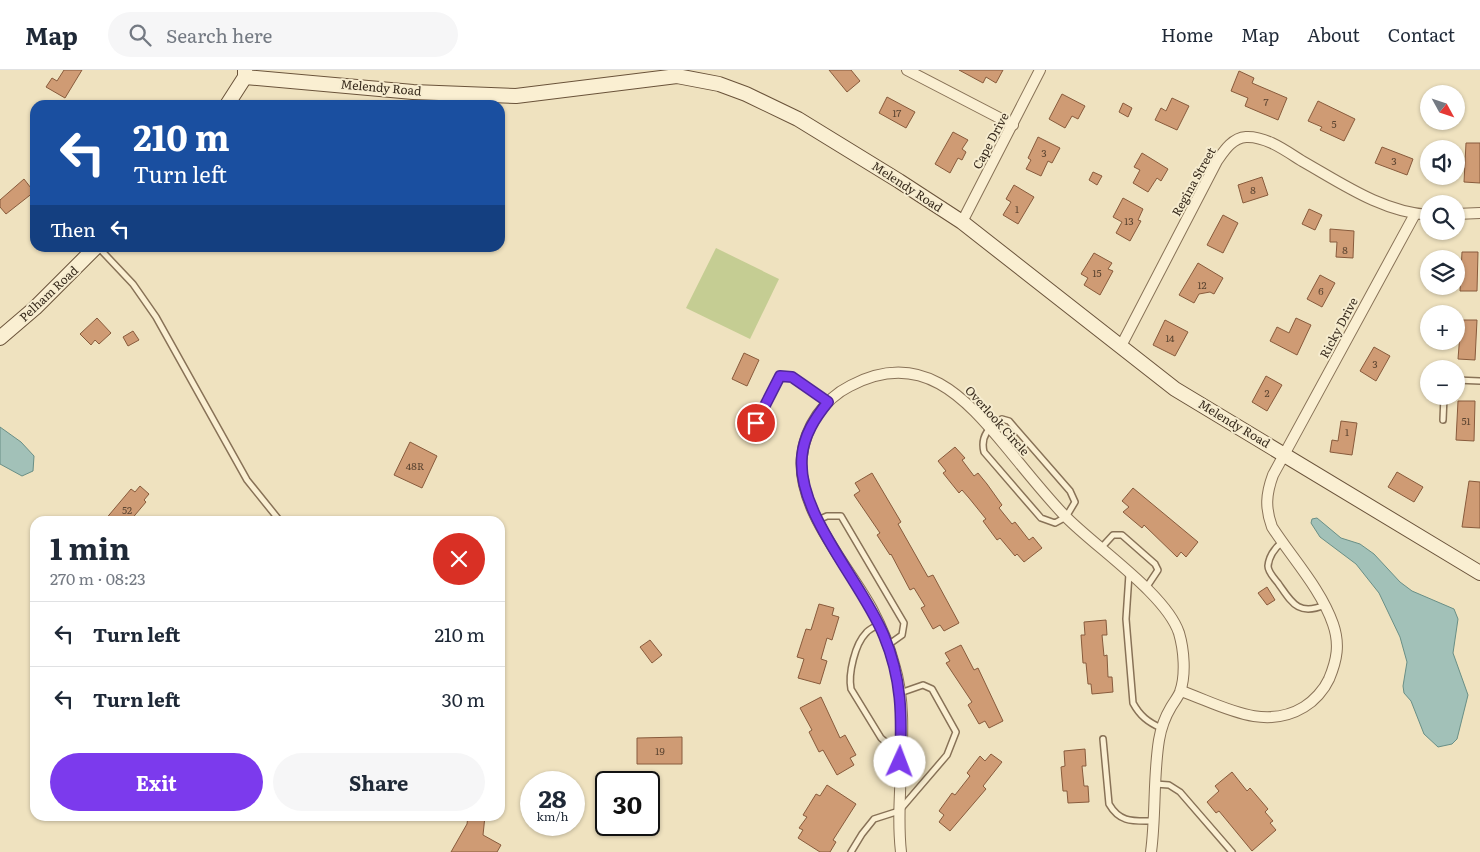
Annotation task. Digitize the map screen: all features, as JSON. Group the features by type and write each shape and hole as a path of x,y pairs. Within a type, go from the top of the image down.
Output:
{"street":[{"path":"907,70 1013,125"},
{"name":"Cape Drive","path":"962,222 1040,70"},
{"path":"230,100 245,73"},
{"name":"Melendy Road","path":"245,73 413,92 516,96 667,73 719,84 772,106 899,181 962,222 1175,388 1480,573"},
{"name":"Regina Street","path":"1121,346 1218,161 1229,145 1240,138 1253,138 1268,142 1355,191 1396,209 1420,214"},
{"path":"1465,214 1480,213"},
{"name":"Ricky Drive","path":"1285,454 1415,214"},
{"name":"Pelham Road","path":"0,338 35,308 93,252"},
{"name":"Overlook Circle","path":"901,852 899,811 900,693 895,664 879,624 818,520 803,482 802,454 811,426 828,402 838,392 864,379 891,372 906,372 935,380 948,386 970,405 1066,517 1162,604 1177,629 1183,658 1180,691 1162,729 1154,784 1151,852"},
{"path":"1180,691 1251,717 1266,719 1288,715 1308,705 1327,683 1338,655 1334,626 1324,605 1282,542 1267,514 1271,482 1285,454"}],"lane":[{"path":"101,252 134,284 156,317 247,480 276,516"},
{"path":"756,423 780,376 792,377 828,402"},
{"path":"1465,380 1480,381"},
{"path":"1444,405 1444,420"},
{"path":"1002,419 1009,421 1070,491 1075,502 1066,517 1056,523 1041,518 984,452 984,437 990,427 1002,419"},
{"path":"818,520 827,516 841,516 904,623 902,635 888,645"},
{"path":"1100,548 1113,535 1122,535 1155,564 1158,570 1146,588"},
{"path":"1282,542 1269,559 1268,569 1293,604 1302,609 1313,610 1324,605"},
{"path":"1129,573 1126,619 1133,703 1138,713 1148,722 1162,729"},
{"path":"879,624 866,632 859,642 850,680 851,689 881,738 889,745 901,746"},
{"path":"851,852 874,819 899,811 947,755 956,732 932,689 923,685 900,693"},
{"path":"1103,739 1109,804 1114,813 1125,822 1153,821"},
{"path":"1154,784 1169,786 1180,792 1232,852"}],"green space":[{"path":"716,248 779,279 750,339 686,308"}],"water":[{"path":"0,427 21,442 34,456 33,471 22,476 0,464"},
{"path":"1317,518 1341,538 1360,544 1374,554 1400,582 1412,591 1454,609 1458,619 1453,653 1468,695 1457,739 1452,744 1438,747 1424,734 1411,701 1404,693 1403,686 1407,662 1400,637 1379,593 1356,564 1320,537 1311,523 1312,519"}],"building":[{"path":"64,70 82,70 65,98 46,87 52,78 57,81"},
{"path":"829,70 851,70 860,81 847,92"},
{"path":"959,70 1003,70 996,83 986,77 983,83"},
{"path":"1239,71 1254,78 1252,83 1287,98 1278,120 1245,106 1248,98 1231,91"},
{"path":"1062,94 1085,106 1078,119 1072,116 1065,128 1049,119"},
{"path":"887,97 915,112 906,128 879,113"},
{"path":"1172,98 1189,106 1177,130 1155,120 1161,108 1166,111"},
{"path":"1318,101 1355,119 1344,141 1320,130 1322,127 1308,121"},
{"path":"1123,103 1132,108 1128,117 1119,112"},
{"path":"953,132 968,140 962,149 966,152 962,160 958,158 950,173 935,164"},
{"path":"1038,137 1060,148 1052,163 1048,161 1041,176 1026,169 1031,160 1028,158"},
{"path":"1466,143 1480,143 1480,183 1465,182"},
{"path":"1382,147 1413,159 1407,175 1375,163"},
{"path":"1142,153 1168,169 1161,181 1157,178 1148,192 1133,183 1140,170 1134,167"},
{"path":"1093,172 1102,176 1097,185 1089,180"},
{"path":"1262,177 1268,195 1243,203 1238,185"},
{"path":"24,179 30,187 30,195 6,214 0,207 0,200"},
{"path":"1014,185 1034,197 1018,224 1003,215 1011,202 1006,199"},
{"path":"1123,198 1143,209 1138,220 1141,221 1130,241 1116,233 1122,222 1113,217"},
{"path":"1309,209 1322,215 1315,230 1302,224"},
{"path":"1223,215 1238,223 1223,253 1207,245"},
{"path":"1330,229 1354,231 1353,258 1336,257 1337,242 1330,242"},
{"path":"1465,252 1478,252 1477,291 1465,291"},
{"path":"1094,253 1112,263 1108,269 1113,271 1100,295 1084,285 1088,278 1081,274"},
{"path":"1198,263 1223,278 1214,294 1210,292 1199,294 1194,303 1179,295"},
{"path":"1320,275 1335,283 1322,307 1307,299"},
{"path":"97,318 111,333 99,344 95,340 91,345 80,334"},
{"path":"1296,318 1311,325 1297,355 1270,341 1277,327 1289,333"},
{"path":"1165,320 1188,332 1175,356 1153,345"},
{"path":"1465,320 1477,320 1475,360 1458,359 1459,350 1465,350"},
{"path":"133,331 139,340 128,346 123,337"},
{"path":"1374,347 1390,356 1376,381 1360,371"},
{"path":"744,353 759,360 747,386 732,379"},
{"path":"1266,376 1282,385 1267,411 1252,402"},
{"path":"1465,401 1475,401 1474,441 1456,440 1458,405 1465,405"},
{"path":"1341,421 1357,423 1352,455 1330,452 1332,440 1338,441"},
{"path":"410,442 437,456 422,488 394,475"},
{"path":"955,447 965,458 962,460 974,476 978,473 987,484 1002,505 999,508 1012,524 1015,522 1029,540 1033,537 1042,548 1024,562 1017,554 1015,556 1000,538 997,540 983,521 986,519 962,490 959,493 943,473 946,471 938,461"},
{"path":"1397,472 1423,487 1414,502 1388,487"},
{"path":"872,473 901,522 898,524 928,577 933,575 959,623 944,631 940,625 933,629 921,608 925,606 914,588 910,590 891,554 877,535 880,533 854,495 860,491 855,483"},
{"path":"1469,481 1480,482 1480,528 1462,527"},
{"path":"140,486 149,494 144,500 146,502 134,516 108,516 131,489 135,492"},
{"path":"1133,488 1198,542 1186,557 1181,552 1177,557 1144,525 1142,528 1123,512 1129,507 1122,501"},
{"path":"1267,587 1275,600 1267,605 1258,593"},
{"path":"819,604 834,608 832,615 839,617 832,640 827,638 821,659 827,661 820,684 798,678 804,659 797,657 806,629 811,630"},
{"path":"1106,620 1107,635 1102,635 1104,656 1107,655 1108,677 1112,677 1113,692 1092,694 1091,684 1088,684 1086,663 1083,663 1081,635 1085,635 1084,622"},
{"path":"650,640 662,655 652,663 640,647"},
{"path":"961,645 974,670 978,668 1003,721 989,728 985,721 979,724 968,705 972,702 946,663 950,661 945,653"},
{"path":"821,697 840,738 845,735 856,755 850,758 854,765 837,775 823,750 819,752 809,732 812,730 800,708"},
{"path":"682,737 682,764 637,764 637,738"},
{"path":"1085,749 1086,766 1082,766 1084,786 1088,786 1089,802 1068,803 1067,791 1063,791 1061,767 1065,766 1064,751"},
{"path":"991,754 1002,762 983,786 986,789 950,831 939,822 944,815 939,811 952,793 955,795 970,776 967,773 980,756 985,761"},
{"path":"1232,772 1247,791 1250,788 1268,809 1265,812 1273,821 1270,823 1276,830 1252,851 1219,811 1216,813 1207,802 1219,791 1215,786"},
{"path":"827,785 856,804 833,840 836,842 830,852 820,852 798,838 803,830 799,828 807,817 803,815 816,794 820,796"},
{"path":"467,821 484,821 483,835 501,845 497,852 451,852"}],"route":[{"path":"756,423 780,376 792,377 828,402 818,414 805,440 801,468 803,482 812,509 872,610 895,664 900,693 900,762"}]}
